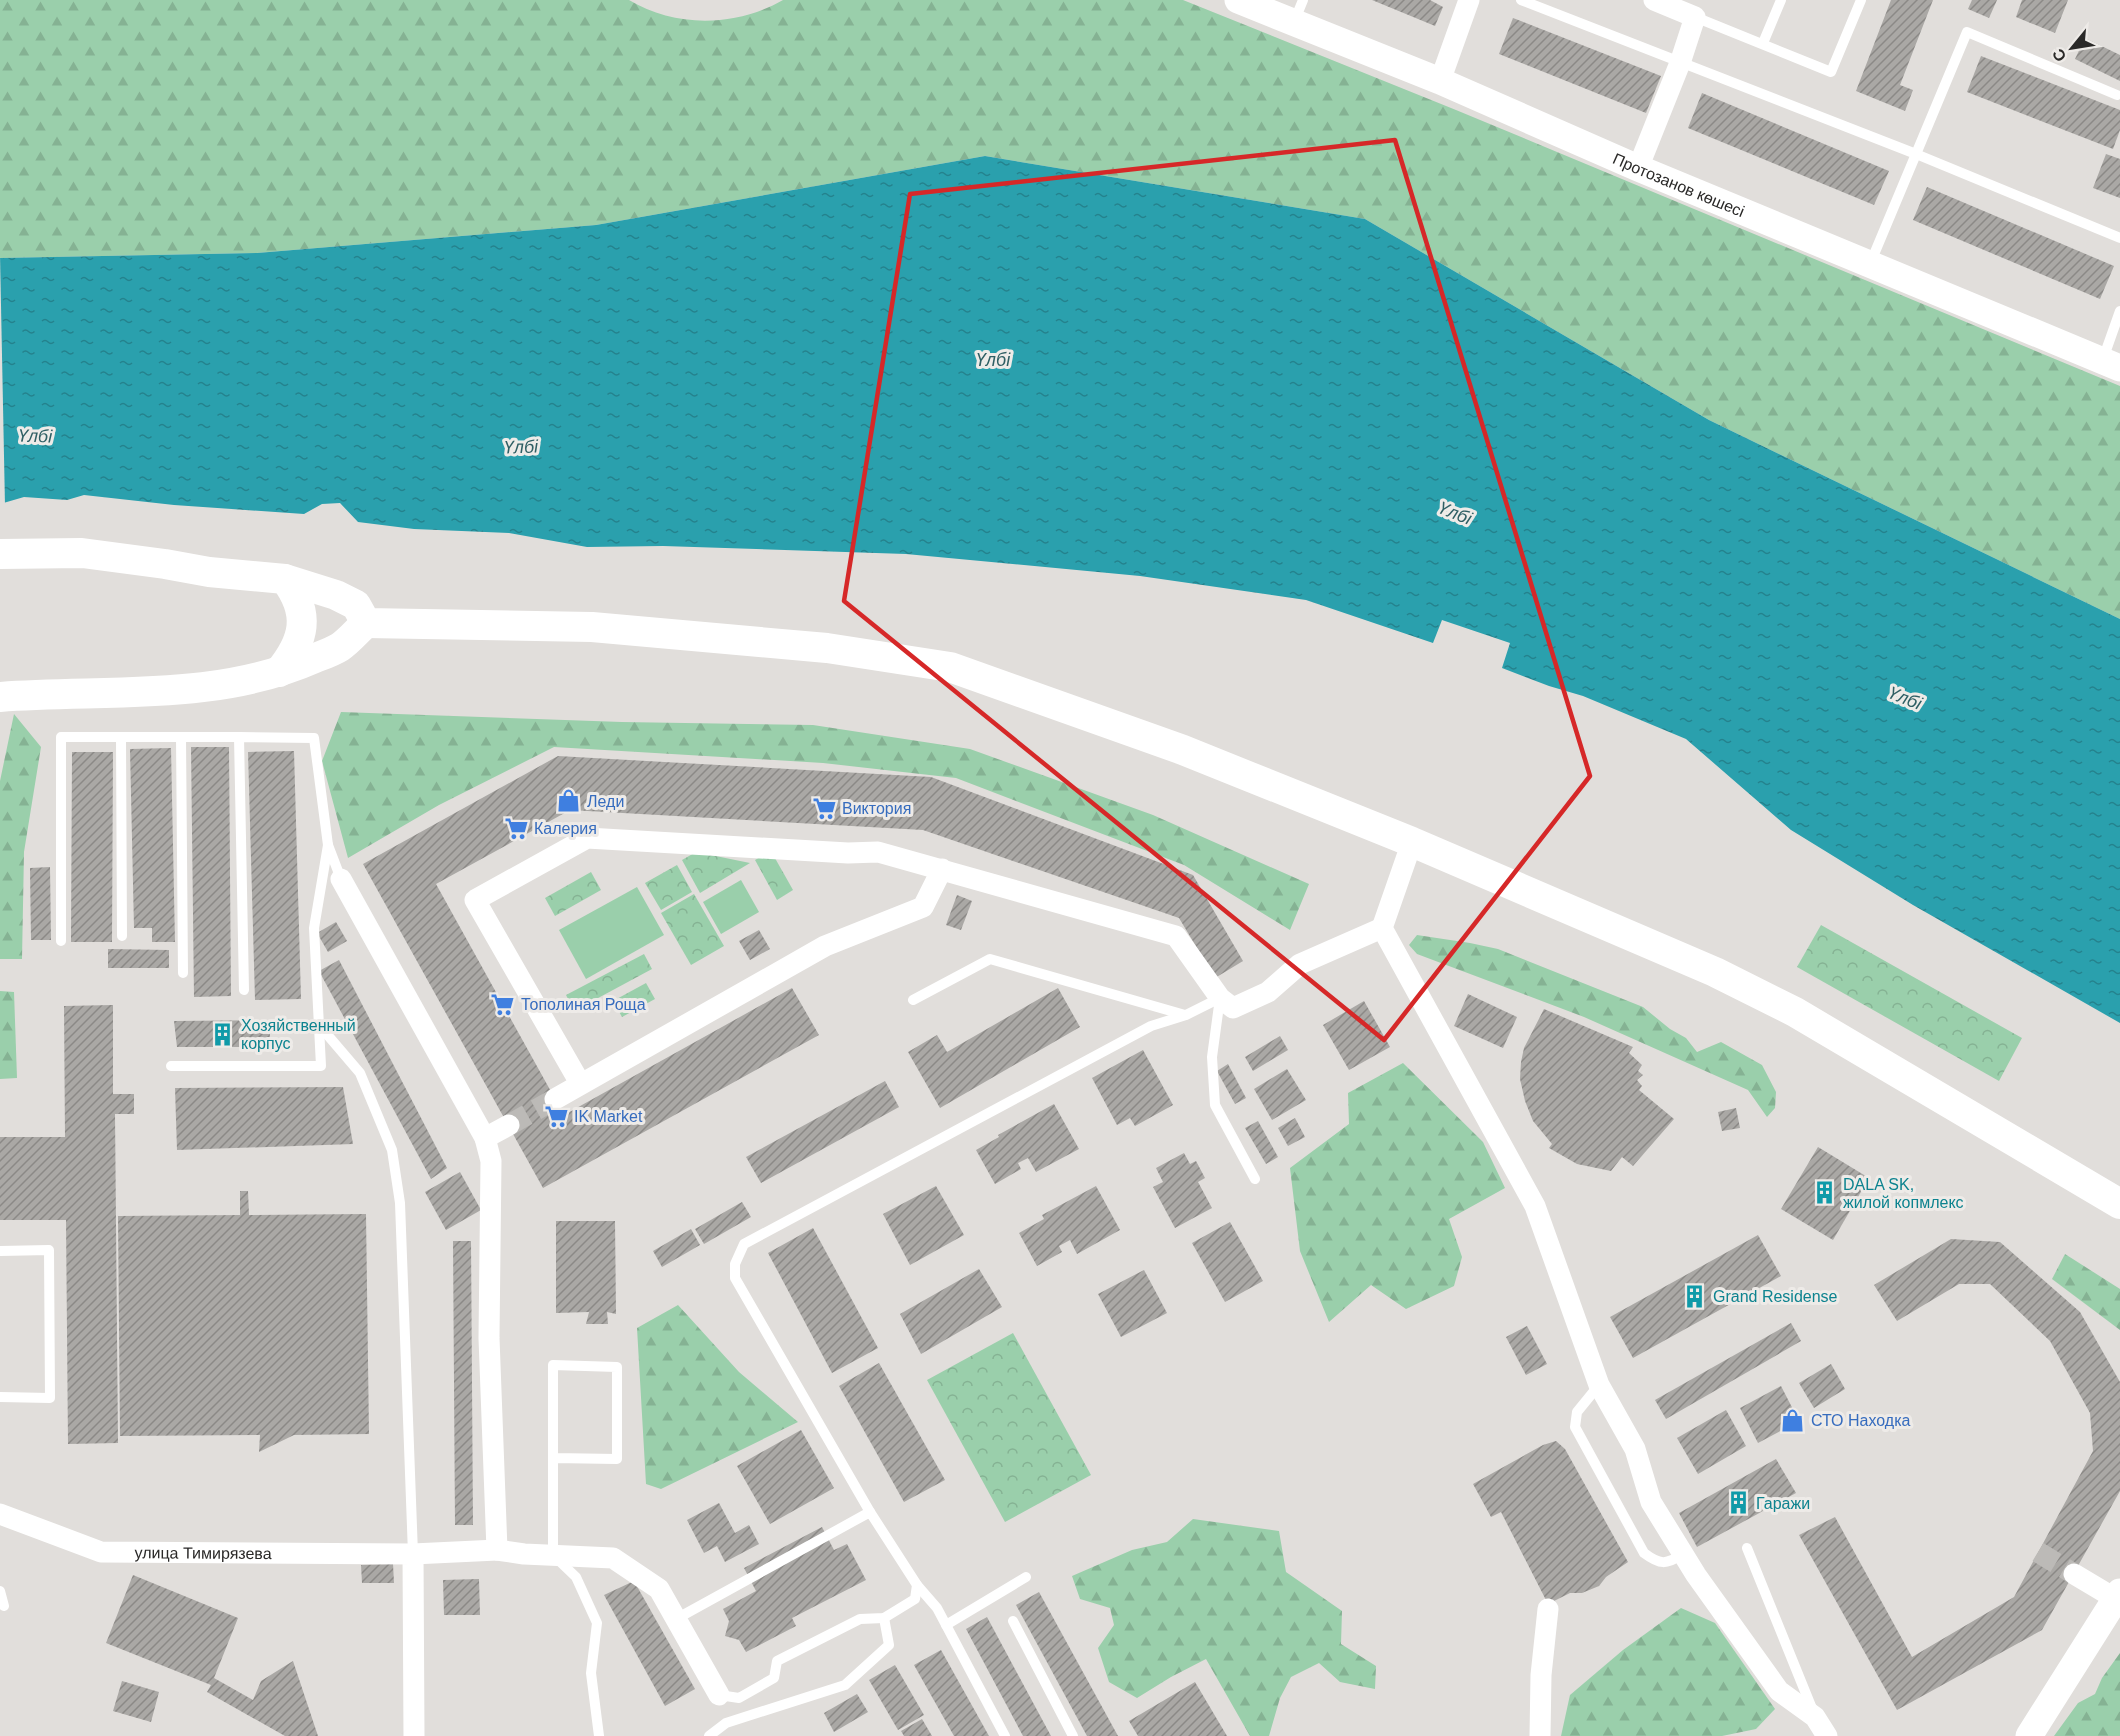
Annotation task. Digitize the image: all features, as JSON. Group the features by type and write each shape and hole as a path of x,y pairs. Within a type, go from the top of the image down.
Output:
{"main road":[{"path":"0,554 82,553 209,572 285,579 336,595 356,605 366,622"},
{"path":"279,672 299,642 302,626 301,608 295,593 285,579"},
{"path":"0,697 129,694 233,683 293,668 340,647 366,622 592,627 827,648 950,667 1183,750 1412,842 1715,972 1775,1002 2120,1204"}],"street":[{"name":"Протозанов көшесі","path":"1238,0 1298,11 1440,81 1638,168 2111,364"},
{"path":"1440,81 1469,0"},
{"path":"1638,168 1680,63 1695,17 1654,0"},
{"path":"580,1083 475,900 586,838 848,853 878,852 1176,936 1220,998 1233,1008 1268,992 1300,964 1382,928 1412,842"},
{"path":"555,1099 825,946 922,907 942,869"},
{"path":"341,879 485,1138 491,1161 489,1338 497,1550"},
{"path":"1382,928 1535,1206 1599,1385 1635,1449 1651,1502 1683,1554 1779,1691 1815,1717 1827,1736"},
{"path":"485,1138 509,1125"},
{"name":"улица Тимирязева","path":"0,1514 101,1552 413,1554 497,1550 613,1558 659,1589 719,1695"},
{"path":"413,1554 414,1736"},
{"path":"2029,1736 2118,1596 2074,1574"},
{"path":"1540,1736 1541,1675 1548,1609"}],"lane":[{"path":"1521,0 1916,154 2120,238"},
{"path":"1763,43 1781,0"},
{"path":"1695,17 1831,72 1861,0"},
{"path":"1870,264 1966,32 2117,95"},
{"path":"2111,364 2120,312"},
{"path":"61,941 61,737 314,738 328,845 341,879"},
{"path":"121,737 122,936"},
{"path":"181,737 183,973"},
{"path":"240,738 244,990"},
{"path":"171,1066 321,1066 314,928 328,845"},
{"path":"913,1000 990,959 1186,1015"},
{"path":"1005,1736 933,1602 918,1585 870,1512 735,1278 735,1264 744,1244 1151,1026 1186,1015 1220,998"},
{"path":"1220,998 1212,1057 1215,1105 1255,1179"},
{"path":"319,1025 360,1073 392,1150 400,1203 413,1554"},
{"path":"0,1251 48,1250 50,1398 0,1397"},
{"path":"553,1458 617,1459 617,1367 553,1365 553,1458 554,1555 576,1577 597,1623 591,1673 599,1736"},
{"path":"1599,1385 1576,1412 1575,1427 1644,1553 1656,1562 1671,1563 1683,1554"},
{"path":"676,1619 870,1512"},
{"path":"1747,1548 1815,1717"},
{"path":"946,1625 1026,1577"},
{"path":"719,1695 739,1698 774,1678 777,1661 860,1619 884,1618 915,1599 918,1585"},
{"path":"0,1591 4,1606"},
{"path":"709,1736 726,1723 845,1685 889,1645 884,1618"},
{"path":"1013,1621 1073,1736"}],"highlighted area":[{"path":"1395,140 1590,776 1384,1040 844,601 910,194"}],"green space":[{"path":"0,0 629,0 666,16 706,21 746,15 783,0 1183,0 1456,110 2120,386 2120,619 1709,420 1365,219 985,156 596,225 257,253 0,258"},
{"path":"341,712 622,722 813,725 970,749 1153,815 1309,884 1290,930 1184,865 956,778 823,763 554,747 439,805 348,858 322,761"},
{"path":"14,714 41,747 24,852 22,959 0,959 0,781"},
{"path":"771,851 793,890 777,900 755,860"},
{"path":"696,852 750,863 700,893 682,860"},
{"path":"677,865 692,892 661,910 645,883"},
{"path":"591,872 601,890 555,916 545,898"},
{"path":"741,880 759,912 721,934 703,902"},
{"path":"637,887 664,935 586,979 559,930"},
{"path":"694,894 724,946 691,965 661,913"},
{"path":"1821,925 2022,1038 1999,1081 1797,967"},
{"path":"1417,935 1498,949 1643,1007 1670,1029 1686,1038 1697,1052 1721,1042 1762,1065 1776,1092 1775,1108 1767,1117 1748,1090 1584,1017 1417,954 1409,945"},
{"path":"644,954 652,969 574,1011 566,995"},
{"path":"646,983 655,999 622,1017 613,1001"},
{"path":"0,991 14,992 17,1078 0,1079"},
{"path":"1403,1063 1483,1142 1505,1188 1449,1219 1462,1257 1454,1286 1406,1309 1371,1285 1329,1322 1300,1251 1290,1168 1349,1124 1348,1093"},
{"path":"2065,1254 2120,1289 2120,1330 2052,1279"},
{"path":"678,1305 739,1372 798,1422 661,1489 646,1484 637,1328"},
{"path":"1013,1333 1091,1475 1005,1522 927,1380"},
{"path":"1193,1519 1279,1531 1286,1572 1342,1611 1341,1644 1376,1666 1375,1689 1340,1682 1319,1663 1291,1677 1280,1698 1269,1736 1250,1736 1206,1659 1137,1698 1109,1682 1098,1648 1114,1625 1110,1608 1080,1599 1072,1576 1132,1550 1167,1542"},
{"path":"1681,1608 1715,1623 1775,1709 1756,1729 1722,1736 1561,1736 1570,1695 1623,1650"},
{"path":"2120,1653 2120,1736 2054,1736 2078,1703 2095,1694 2102,1678"}],"water":[{"name":"Үлбі","path":"985,156 1365,219 1709,420 2120,619 2120,1023 1913,905 1791,830 1686,739 1583,696 1502,668 1510,643 1442,620 1433,643 1306,600 1140,576 906,554 663,546 587,547 509,533 414,529 358,522 340,503 322,504 304,514 174,505 84,495 67,500 24,497 0,504 0,258 257,253 596,225"}],"pier":[{"path":"0,255 5,506 0,507"}],"building":[{"path":"1372,0 1430,0 1443,7 1435,26"},
{"path":"1891,0 1933,0 1900,85 1913,90 1905,111 1856,91"},
{"path":"1972,0 1997,0 1989,18 1968,9"},
{"path":"2022,0 2068,0 2055,33 2016,17"},
{"path":"1513,18 1661,76 1646,113 1499,54"},
{"path":"2085,38 2120,55 2120,81 2075,59"},
{"path":"1981,56 2120,110 2120,130 2113,149 1967,92"},
{"path":"1702,93 1889,171 1874,205 1688,128"},
{"path":"2106,154 2120,159 2120,198 2093,188"},
{"path":"1927,187 2114,266 2100,299 1913,220"},
{"path":"191,747 229,747 231,996 194,997"},
{"path":"171,748 175,942 152,942 152,928 134,928 130,749"},
{"path":"294,751 301,999 255,1000 248,752"},
{"path":"72,752 113,752 112,942 71,942"},
{"path":"558,756 931,777 1193,875 1243,961 1215,978 1179,918 923,830 570,810 436,884 564,1115 792,988 819,1035 543,1188 363,864"},
{"path":"50,867 51,940 31,940 30,868"},
{"path":"957,895 972,901 961,930 946,925"},
{"path":"336,922 347,941 328,952 317,933"},
{"path":"759,930 770,949 750,960 739,941"},
{"path":"108,949 169,950 169,968 108,968"},
{"path":"339,960 447,1168 431,1179 319,971"},
{"path":"1058,988 1080,1027 940,1108 908,1052 937,1035 947,1052"},
{"path":"1468,994 1517,1017 1503,1048 1454,1026"},
{"path":"1364,1001 1390,1047 1349,1070 1323,1025"},
{"path":"113,1005 113,1094 134,1094 134,1114 115,1114 118,1443 68,1444 66,1220 0,1220 0,1137 65,1137 64,1006"},
{"path":"1544,1009 1633,1047 1629,1053 1642,1065 1638,1071 1643,1075 1637,1080 1642,1086 1639,1090 1674,1119 1633,1166 1622,1157 1611,1171 1577,1164 1549,1148 1552,1144 1533,1121 1520,1079 1521,1062 1524,1048"},
{"name":"Хозяйственный корпус","path":"271,1020 269,1047 177,1047 174,1021"},
{"path":"1280,1036 1288,1050 1253,1071 1245,1057"},
{"path":"1143,1050 1173,1105 1135,1126 1130,1118 1117,1125 1092,1078"},
{"path":"1228,1064 1246,1098 1235,1104 1217,1071"},
{"path":"1287,1069 1306,1100 1272,1120 1254,1089"},
{"path":"885,1081 899,1107 761,1183 746,1157"},
{"path":"343,1087 353,1144 177,1150 175,1088"},
{"path":"1054,1104 1079,1149 1036,1172 1028,1158 1018,1163 1021,1169 995,1184 976,1150"},
{"path":"1736,1108 1740,1128 1722,1131 1718,1112"},
{"path":"1295,1118 1305,1137 1288,1146 1278,1128"},
{"path":"1258,1121 1278,1157 1266,1164 1245,1128"},
{"name":"DALA SK, жилой копмлекс","path":"1818,1147 1869,1178 1833,1240 1781,1209"},
{"path":"1184,1153 1190,1164 1196,1161 1205,1178 1198,1182 1212,1208 1175,1228 1153,1187 1163,1182 1156,1168"},
{"path":"460,1172 481,1210 446,1230 425,1192"},
{"path":"936,1186 964,1235 910,1265 883,1214"},
{"path":"1096,1186 1120,1230 1077,1254 1070,1240 1059,1246 1062,1252 1037,1266 1019,1233 1044,1219 1042,1215"},
{"path":"240,1191 248,1191 249,1215 366,1214 369,1434 294,1435 259,1452 260,1435 120,1436 118,1216 240,1215"},
{"path":"742,1202 751,1217 704,1244 695,1229"},
{"path":"556,1221 615,1221 616,1314 607,1312 608,1324 586,1324 589,1312 556,1313"},
{"path":"1230,1222 1263,1281 1225,1302 1192,1243"},
{"path":"813,1228 878,1348 832,1373 768,1253"},
{"path":"691,1229 700,1245 662,1267 653,1251"},
{"name":"Grand Residense","path":"1758,1235 1781,1276 1633,1358 1610,1317"},
{"path":"1951,1239 2000,1242 2080,1312 2120,1382 2120,1491 2042,1630 1897,1710 1799,1535 1835,1517 1912,1657 2014,1597 2093,1451 2090,1413 2050,1341 1990,1284 1959,1284 1897,1321 1874,1285"},
{"path":"453,1241 471,1241 473,1525 455,1525"},
{"path":"979,1269 1002,1307 921,1354 900,1314"},
{"path":"1144,1270 1167,1313 1121,1337 1098,1294"},
{"path":"1791,1323 1801,1341 1666,1419 1655,1400"},
{"path":"1527,1326 1547,1364 1526,1375 1506,1337"},
{"path":"879,1363 945,1480 904,1502 839,1386"},
{"path":"1831,1364 1845,1389 1814,1408 1799,1383"},
{"path":"1781,1386 1799,1421 1758,1443 1740,1408"},
{"path":"1726,1410 1746,1446 1698,1474 1677,1438"},
{"path":"801,1430 834,1488 770,1524 737,1466"},
{"path":"1556,1441 1565,1449 1628,1562 1606,1577 1599,1586 1582,1593 1570,1593 1548,1604 1501,1512 1491,1517 1473,1484 1543,1445"},
{"name":"Гаражи","path":"1776,1459 1796,1493 1697,1547 1679,1513"},
{"path":"719,1503 735,1533 749,1525 759,1544 725,1562 717,1546 704,1553 687,1520"},
{"path":"822,1527 834,1550 847,1544 866,1580 792,1618 796,1626 746,1652 739,1640 725,1636 729,1621 723,1609 756,1591 744,1568"},
{"path":"393,1564 394,1583 362,1583 361,1565"},
{"path":"133,1575 238,1618 214,1678 253,1700 261,1681 293,1661 318,1736 285,1736 207,1692 211,1685 106,1643"},
{"path":"479,1579 480,1615 444,1615 443,1580"},
{"path":"634,1581 695,1689 665,1706 604,1595"},
{"path":"1039,1592 1118,1736 1087,1736 1016,1605"},
{"path":"987,1617 1051,1736 1023,1736 966,1629"},
{"path":"941,1650 989,1736 954,1736 914,1665"},
{"path":"895,1665 924,1715 898,1730 869,1680"},
{"path":"122,1681 159,1692 151,1722 113,1711"},
{"path":"1195,1682 1227,1736 1138,1736 1129,1721"},
{"path":"857,1694 868,1712 834,1732 824,1713"},
{"path":"922,1719 932,1736 904,1736 901,1731"}],"tunnel":[{"path":"509,1125 555,1099"},
{"path":"2038,1552 2074,1574"}],"place":[{"name":"Леди","path":"569,801"},
{"name":"Виктория","path":"824,808"},
{"name":"Калерия","path":"516,828"},
{"name":"Тополиная Роща","path":"503,1004"},
{"name":"Хозяйственный корпус","path":"223,1034"},
{"name":"IK Market","path":"556,1116"},
{"name":"DALA SK, жилой копмлекс","path":"1825,1193"},
{"name":"Grand Residense","path":"1695,1296"},
{"name":"СТО Находка","path":"1793,1420"},
{"name":"Гаражи","path":"1738,1503"}]}
